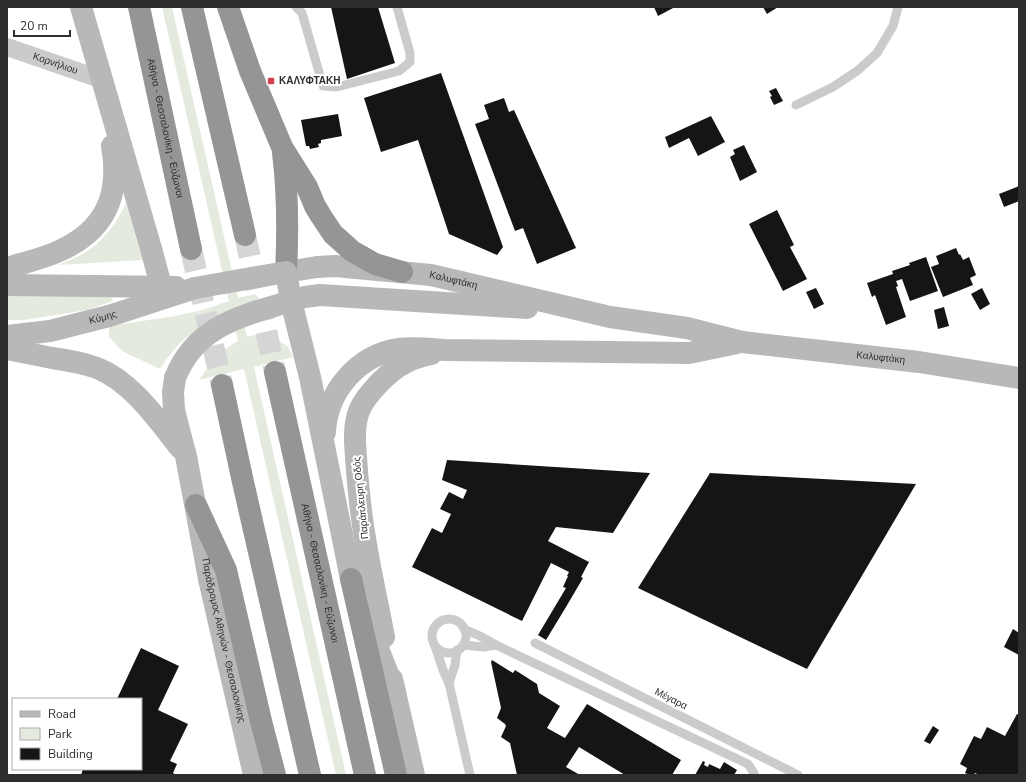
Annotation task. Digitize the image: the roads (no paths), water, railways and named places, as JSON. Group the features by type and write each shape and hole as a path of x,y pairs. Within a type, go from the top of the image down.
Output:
{"highway":[{"name":"Αθήνα - Θεσσαλονίκη - Εύζωνοι","path":"139,7 191,249"},
{"path":"192,7 245,235"},
{"path":"231,8 250,71 282,147 307,187 321,216 333,234 352,251 375,264 402,272"},
{"path":"282,147 287,193 286,272"},
{"name":"Αθήνα - Θεσσαλονίκη - Εύζωνοι","path":"275,372 365,775"},
{"path":"222,385 310,775"},
{"path":"196,505 226,570 275,775"},
{"path":"351,579 396,775"}],"main road":[{"path":"81,7 152,252 162,292"},
{"path":"7,268 55,253 81,239 94,228 102,218 110,203 114,183 114,165 103,80"},
{"name":"Καλυφτάκη","path":"195,288 317,267 335,266 431,274 610,317 687,328 742,342 919,362 1019,378"},
{"path":"286,272 308,367 351,579 395,692 414,775"},
{"name":"Κύμης","path":"7,285 162,292 195,288"},
{"name":"Κύμης","path":"7,336 50,331 109,316 162,292"},
{"path":"292,301 320,295 529,308 610,317"},
{"name":"Παράδρομος Αθηνών - Θεσσαλονίκης","path":"254,775 209,579 186,456 174,410 173,392 175,378 180,365 188,353 206,335 228,322 292,301"},
{"name":"Καλυφτάκη","path":"445,350 689,353 742,342"},
{"path":"326,455 324,439 325,425 329,408 337,391 353,371 367,360 382,353 399,349 417,348 445,350"},
{"path":"7,350 72,361 97,368 113,376 136,395 150,410 186,456"},
{"name":"Παράπλευρη Οδός","path":"395,692 365,538 356,453 355,427 360,411 368,396 393,370 418,357 445,350"}],"street":[{"name":"Κορνήλιου","path":"7,47 103,80"}],"lane":[{"path":"296,7 302,13 323,86 337,87 399,72 410,62 410,53 397,7"},
{"path":"796,105 833,87 857,71 877,52 893,26 898,7"},
{"path":"449,683 460,647 466,637 464,629 459,623 452,619 444,619 437,623 433,630 432,638 449,683 470,775"},
{"path":"464,629 748,764 754,775"},
{"name":"Μέγαρα","path":"534,643 786,772 798,775"},
{"path":"435,646 441,651 449,652 460,647 484,647 496,645"}],"tunnel":[{"path":"245,235 275,372"},
{"path":"191,249 222,385"}],"place":[{"name":"ΚΑΛΥΦΤΑΚΗ","path":"271,81"}]}
